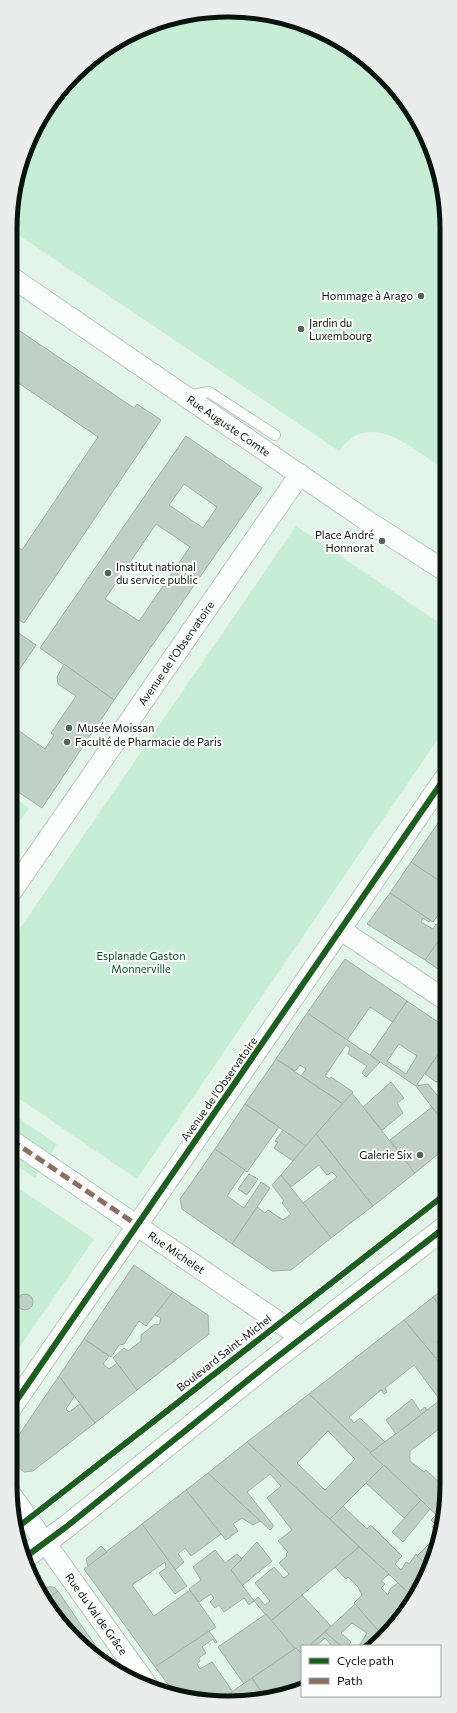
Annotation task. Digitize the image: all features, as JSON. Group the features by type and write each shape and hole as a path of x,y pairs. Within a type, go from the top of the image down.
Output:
{"main road":[{"path":"29,1554 302,1338 440,1231"}],"street":[{"name":"Rue Auguste Comte","path":"17,281 184,396 440,568"},
{"name":"Avenue de l'Observatoire","path":"17,884 300,474"},
{"name":"Avenue de l'Observatoire","path":"17,1400 440,785"},
{"path":"341,930 440,996"},
{"name":"Rue Michelet","path":"17,1144 302,1338"},
{"name":"Rue du Val de Grâce","path":"18,1504 141,1677"}],"lane":[{"path":"184,396 209,392 275,435"}],"green space":[{"name":"Jardin du Luxembourg","path":"215,17 242,17 283,24 309,33 334,45 368,69 388,89 412,123 424,148 433,174 440,215 440,466 420,452 392,436 378,432 364,433 351,438 339,451 17,234 17,215 24,174 33,148 45,123 69,89 89,69 123,45 148,33 174,24"},
{"name":"Esplanade Gaston Monnerville","path":"296,526 440,623 440,736 137,1179 17,1097 17,933"},
{"path":"19,801 29,808 17,825 17,804"},
{"path":"17,1117 57,1144 50,1155 17,1133"},
{"path":"17,1150 42,1167 35,1178 17,1166"},
{"path":"17,1187 94,1239 17,1351"}],"building":[{"path":"17,329 134,408 137,404 161,420 24,623 17,619 17,547 22,550 98,437 17,382"},
{"name":"Institut national du service public","path":"186,436 262,488 114,700 40,648","holes":["184,484 217,507 203,528 169,505","156,524 190,547 139,621 105,599"]},
{"path":"17,632 36,645 17,673"},
{"name":"Faculté de Pharmacie de Paris","path":"64,664 114,700 42,808 17,791 17,729 45,749 54,735 51,733 76,696 58,684 57,677"},
{"path":"440,820 440,881 411,862"},
{"path":"411,862 440,881 440,912 433,922 390,893"},
{"path":"390,893 430,920 429,922 423,918 421,922 433,929 436,924 440,926 440,939 425,960 367,924"},
{"path":"440,939 440,970 425,960"},
{"path":"345,959 407,1001 393,1022 370,1007 347,1040 307,1013"},
{"path":"407,1001 440,1023 440,1052 416,1086 370,1055","holes":["399,1044 417,1056 406,1074 387,1061"]},
{"path":"307,1013 380,1062 366,1077 362,1073 367,1066 348,1054 350,1048 346,1045 325,1076 330,1079 331,1077 353,1092 343,1104 301,1076 306,1069 300,1065 295,1071 276,1059"},
{"path":"440,1052 440,1081 436,1082 425,1074"},
{"path":"276,1059 343,1104 306,1146 245,1104"},
{"path":"391,1082 404,1098 397,1103 403,1113 382,1130 363,1107"},
{"path":"428,1084 440,1099 440,1118 416,1086"},
{"path":"352,1093 415,1173 373,1206 316,1134"},
{"path":"245,1104 279,1127 247,1172 215,1149"},
{"path":"432,1107 440,1118 440,1152 415,1173 390,1140"},
{"path":"283,1130 306,1146 293,1161 274,1148 278,1142 275,1141"},
{"path":"316,1134 373,1206 331,1238 303,1203 337,1177 332,1172 327,1175 319,1165 291,1187 281,1175"},
{"path":"215,1149 245,1170 227,1196 244,1208 261,1182 270,1188 232,1244 182,1209 180,1199"},
{"path":"249,1174 258,1179 247,1195 238,1189"},
{"path":"281,1175 331,1238 291,1270 272,1271 232,1244 257,1207 265,1213 268,1210 283,1220 291,1214 282,1203 284,1201 272,1185"},
{"path":"134,1265 173,1292 146,1326 139,1321 124,1344 119,1345 111,1357 84,1339"},
{"path":"173,1292 208,1315 209,1334 137,1390 113,1358 124,1348 128,1351 141,1341 141,1335 155,1324 159,1325 161,1318 155,1315"},
{"path":"440,1292 440,1306 433,1297"},
{"path":"22,1294 28,1294 33,1299 31,1308 28,1310 22,1310 17,1305 17,1299"},
{"path":"433,1297 440,1306 440,1339 437,1342 440,1346 440,1355 436,1358 404,1320"},
{"path":"404,1320 440,1363 440,1400 414,1365 385,1388 387,1392 384,1394 381,1390 349,1417 354,1423 360,1418 385,1442 370,1453 309,1394"},
{"path":"84,1339 109,1356 103,1364 109,1369 117,1363 137,1390 95,1423 59,1376"},
{"path":"59,1376 74,1397 66,1409 69,1412 80,1404 95,1423 33,1471 24,1472 17,1466 17,1438"},
{"path":"309,1394 384,1465 330,1519 247,1442","holes":["328,1431 355,1459 325,1490 297,1463"]},
{"path":"412,1399 420,1411 425,1407 427,1410 396,1434 386,1420"},
{"path":"440,1400 440,1428 410,1451 410,1461 424,1472 426,1470 440,1483 437,1516 370,1453"},
{"path":"247,1442 359,1547 271,1621 254,1601 258,1597 265,1605 270,1601 255,1583 274,1567 284,1578 289,1574 279,1563 287,1556 286,1554 288,1552 278,1541 292,1530 267,1498 281,1486 270,1474 247,1492 273,1525 270,1530 208,1473"},
{"path":"384,1465 421,1500 404,1518 366,1483"},
{"path":"208,1473 260,1521 253,1525 242,1518 233,1524 238,1531 226,1540 186,1490"},
{"path":"186,1490 221,1534 191,1556 185,1548 178,1554 184,1562 175,1570 142,1524"},
{"path":"421,1500 430,1509 403,1542 392,1532"},
{"path":"343,1506 367,1529 371,1525 402,1556 395,1564 401,1570 406,1562 409,1564 416,1554 425,1563 409,1594 330,1519"},
{"path":"436,1515 437,1516 435,1530 432,1527 435,1524 431,1520"},
{"path":"142,1524 187,1586 175,1594 159,1573 166,1568 165,1562 132,1585 154,1616 190,1590 216,1627 155,1667 84,1569"},
{"path":"433,1540 425,1563 417,1556"},
{"path":"257,1542 272,1561 243,1585 231,1570"},
{"path":"101,1546 107,1552 88,1566 86,1559"},
{"path":"359,1547 389,1574 381,1581 385,1584 381,1588 388,1595 390,1589 398,1583 409,1594 388,1624 380,1632 354,1603 362,1595 358,1587 348,1577 346,1579 335,1567"},
{"path":"215,1550 225,1563 237,1554 242,1559 231,1570 254,1601 249,1605 244,1598 224,1612 219,1605 215,1608 210,1602 214,1598 211,1594 199,1602 189,1589 201,1580 193,1567"},
{"path":"47,1587 54,1587 58,1591 50,1597 45,1589"},
{"path":"58,1591 101,1653 89,1644 69,1624 50,1597"},
{"path":"302,1595 331,1626 310,1645 301,1645 301,1653 295,1649 271,1621"},
{"path":"355,1604 380,1632 367,1645 360,1645 367,1633 352,1623 341,1633 351,1642 349,1645 340,1645 325,1632"},
{"path":"266,1614 295,1649 244,1684 218,1647"},
{"path":"209,1631 217,1642 215,1643 213,1639 202,1647 206,1653 199,1658 200,1661 197,1664 200,1669 212,1662 233,1692 226,1696 215,1696 171,1688 155,1667"},
{"path":"325,1632 340,1645 331,1645 325,1638 317,1645 310,1645"},
{"path":"296,1648 301,1653 301,1683 283,1689 262,1693 252,1678"},
{"path":"252,1678 262,1693 242,1696 227,1695"}],"marked path":[{"path":"17,1144 137,1225"}],"cycle path":[{"path":"17,1400 440,785"},
{"name":"Boulevard Saint-Michel","path":"21,1525 440,1198"},
{"path":"29,1554 66,1527 268,1364 440,1231"}],"place":[{"name":"Hommage à Arago","path":"421,296"},
{"name":"Jardin du Luxembourg","path":"301,329"},
{"name":"Place André Honnorat","path":"382,541"},
{"name":"Institut national du service public","path":"108,573"},
{"name":"Musée Moissan","path":"69,728"},
{"name":"Faculté de Pharmacie de Paris","path":"67,742"},
{"name":"Galerie Six","path":"420,1155"}]}
